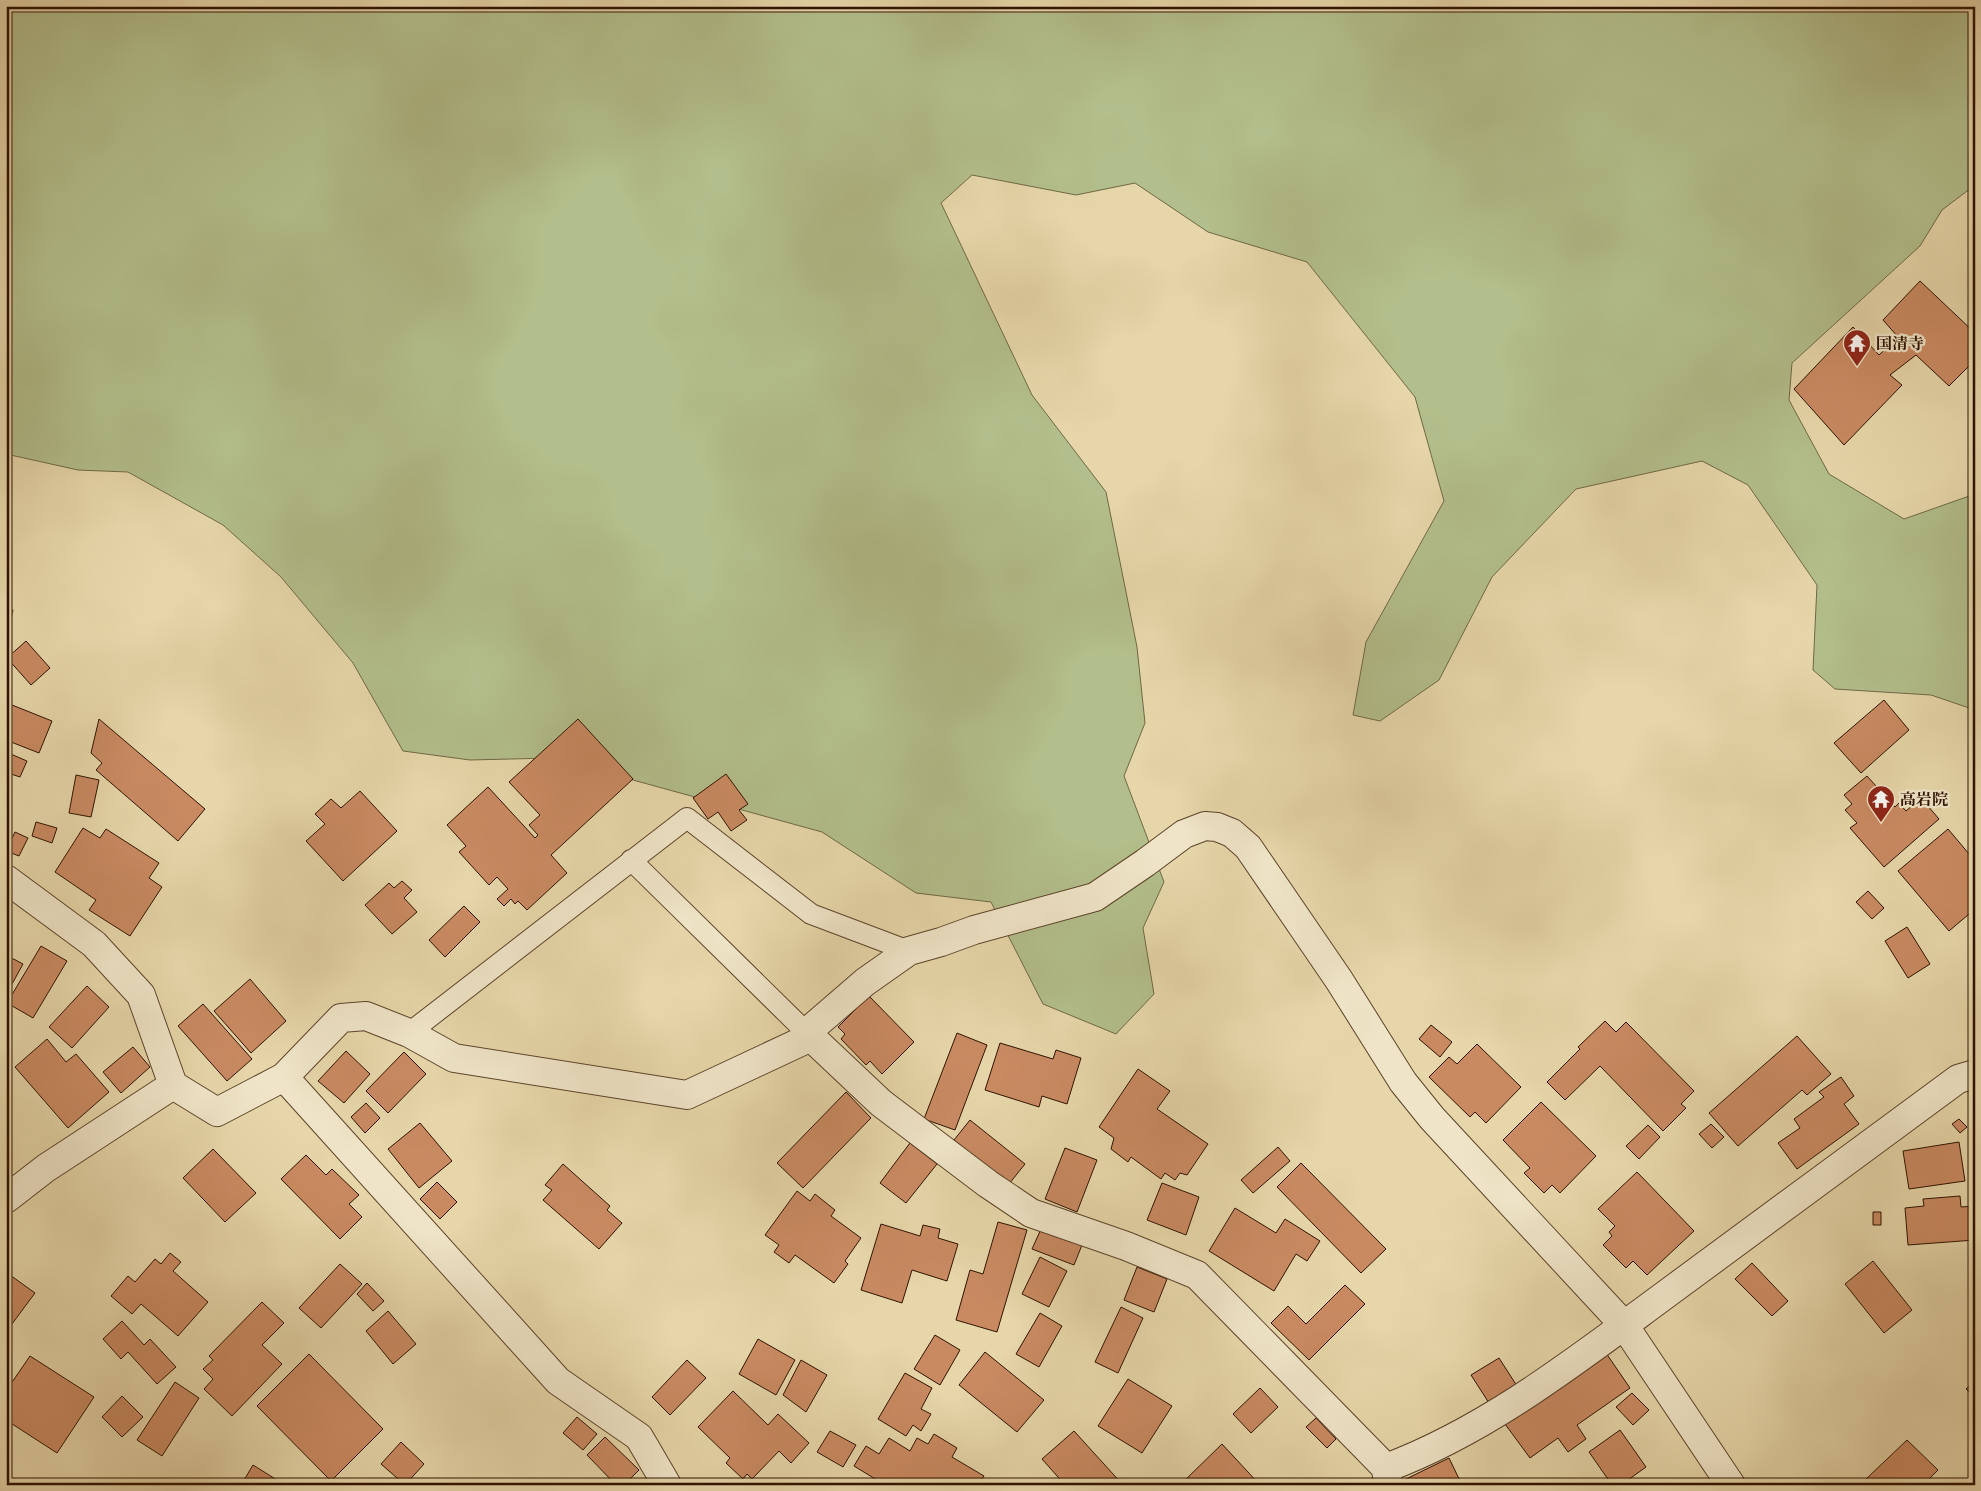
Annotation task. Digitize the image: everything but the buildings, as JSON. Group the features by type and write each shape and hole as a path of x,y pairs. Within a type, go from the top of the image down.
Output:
{"street":[{"path":"6,879 94,944 142,995 173,1085 217,1112 284,1077 341,1018 366,1016 409,1033 454,1058 687,1095 809,1035 865,982 909,951 974,930 1095,897 1184,834 1205,826 1216,827 1232,834 1248,847 1339,980 1404,1082 1432,1118 1624,1325 1731,1485"},
{"path":"809,1035 882,1103 988,1184 1031,1213 1126,1246 1197,1274 1342,1425 1387,1476 1412,1458 1499,1413 1624,1325 1958,1079 1975,1074"},
{"path":"284,1077 558,1381 639,1437 667,1485"},
{"path":"6,1199 46,1168 173,1085"}],"lane":[{"path":"409,1033 687,818 811,914 909,951"},
{"path":"631,860 809,1035"}],"green space":[{"path":"6,6 1975,6 1975,185 1942,210 1920,246 1792,363 1789,400 1829,474 1904,519 1975,494 1975,710 1931,695 1835,689 1813,670 1817,585 1748,485 1702,461 1576,489 1492,577 1439,680 1380,721 1353,715 1366,642 1444,501 1415,397 1307,262 1208,232 1135,183 1076,195 972,175 941,203 1032,395 1106,492 1137,647 1145,723 1124,776 1164,882 1143,928 1154,994 1116,1034 1043,1004 991,902 916,893 822,832 553,758 470,760 403,751 353,663 281,577 223,525 128,472 78,470 6,454"}],"place":[{"name":"国清寺","path":"1857,367"},
{"name":"高岩院","path":"1881,823"}]}
